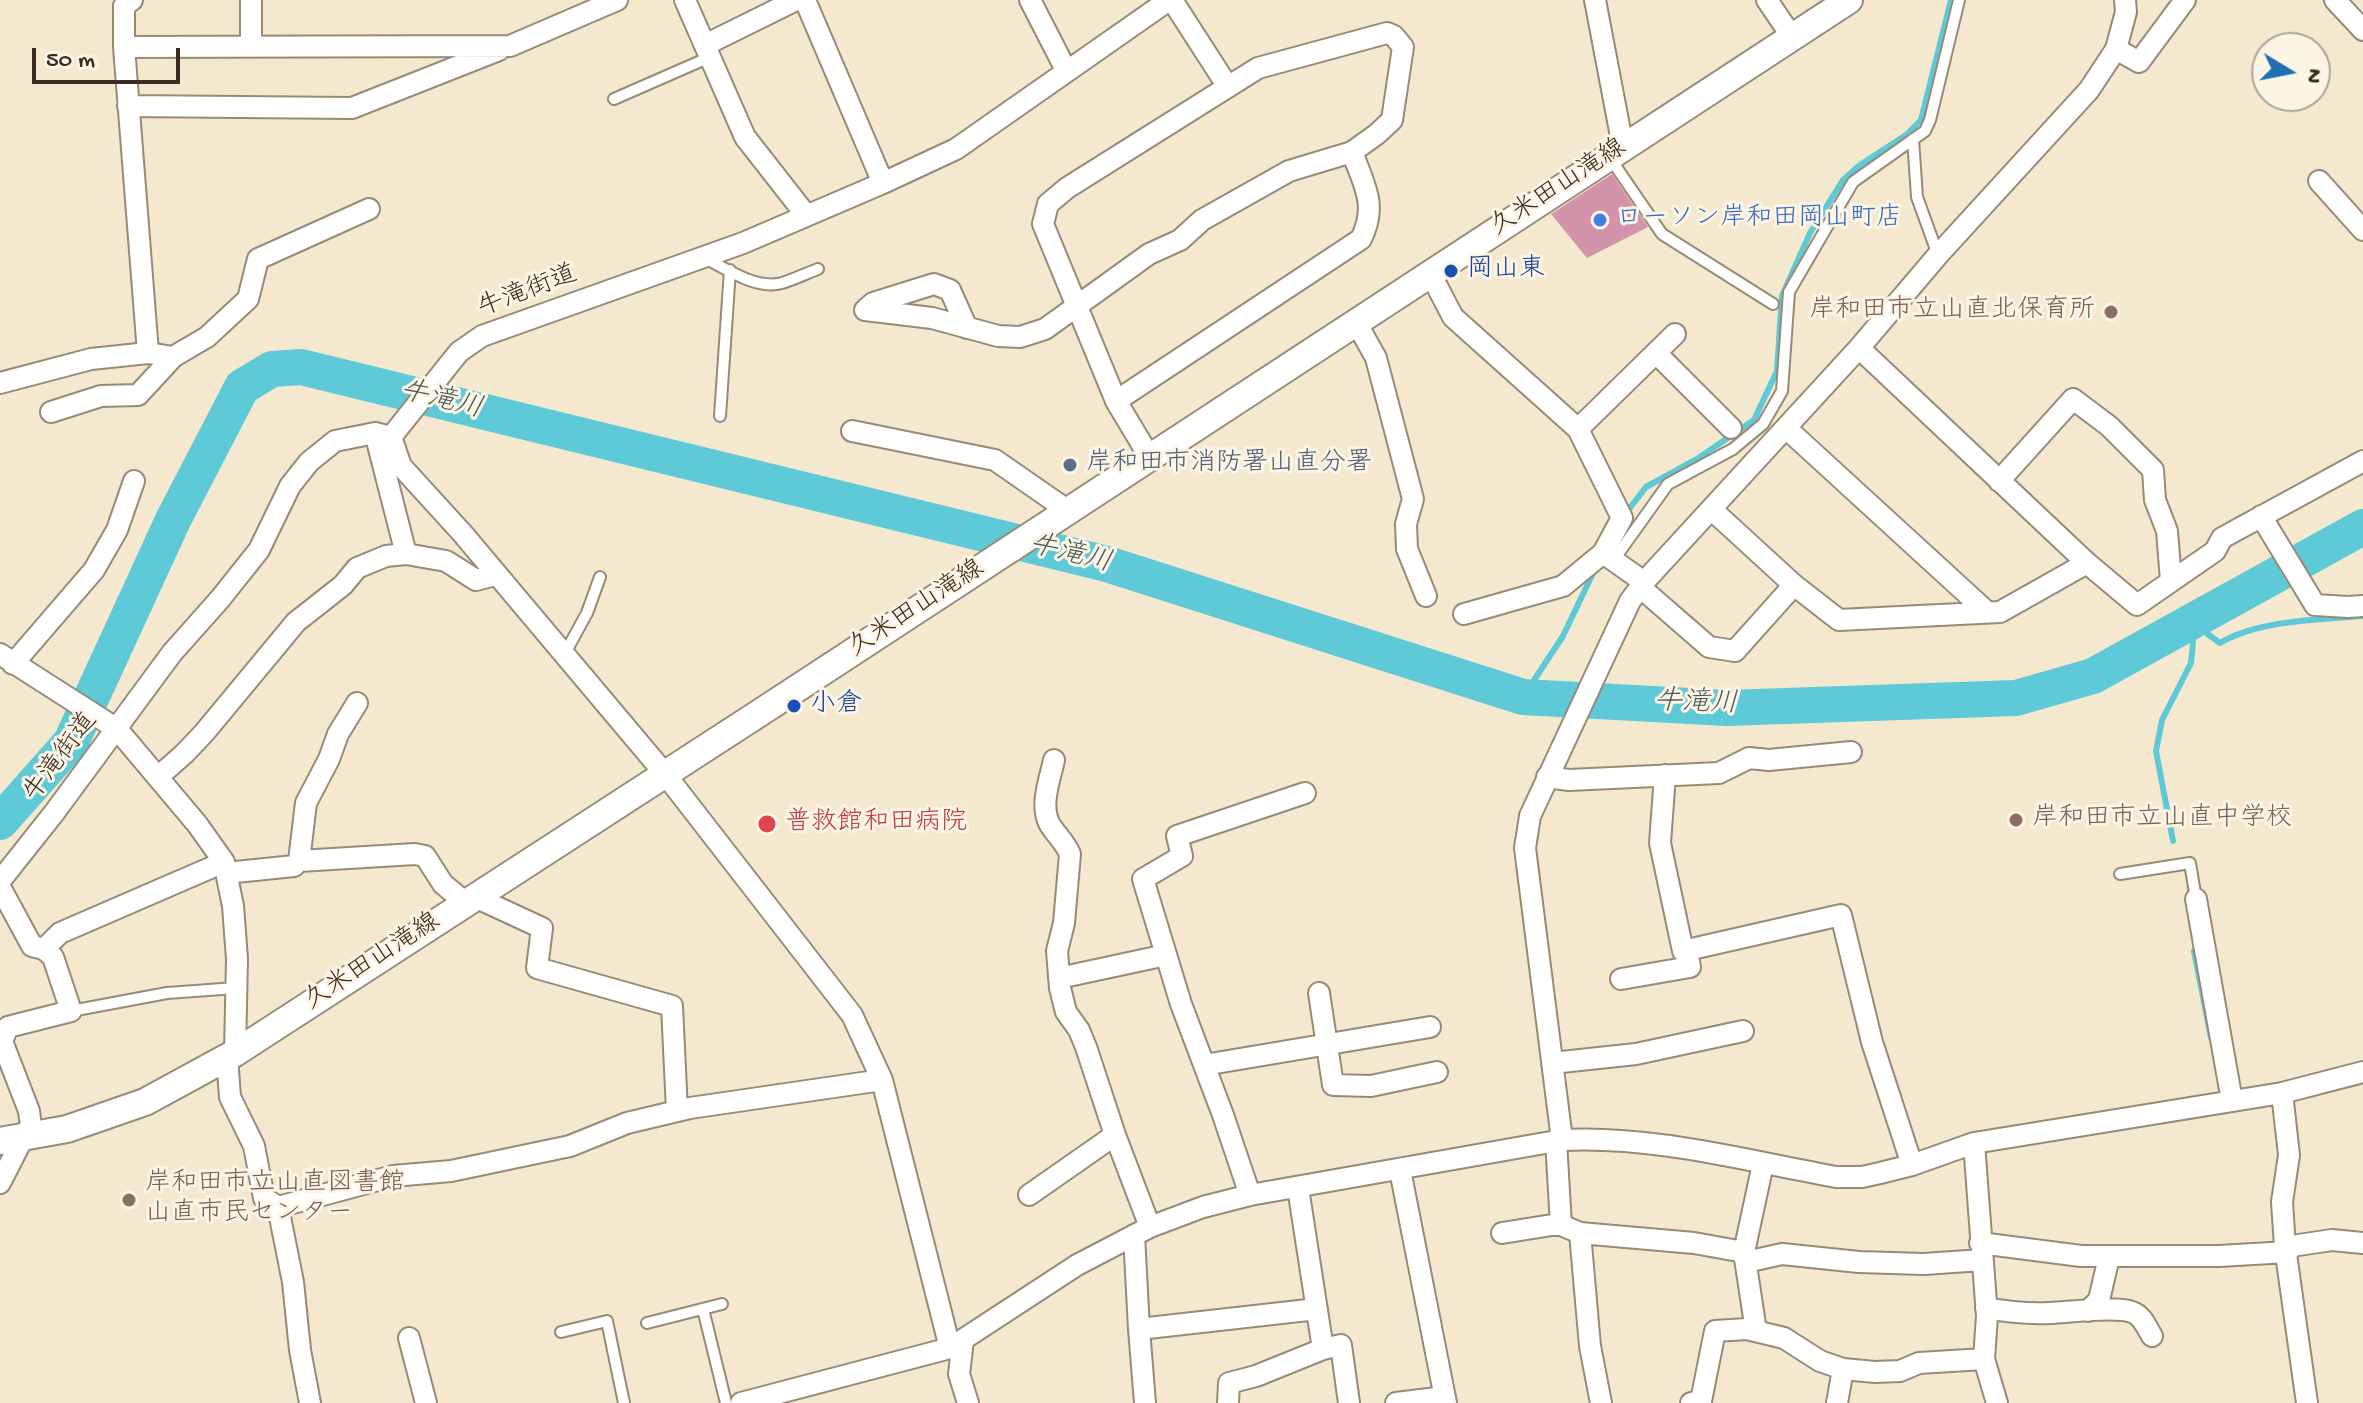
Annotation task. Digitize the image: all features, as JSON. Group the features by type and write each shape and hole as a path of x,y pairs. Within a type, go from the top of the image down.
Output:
{"street":[{"path":"132,0 124,6 124,47 148,353"},
{"path":"251,0 251,46"},
{"path":"128,106 352,108 617,0"},
{"path":"685,0 745,137 806,215"},
{"path":"708,51 796,0"},
{"path":"805,0 883,183"},
{"path":"1030,0 1066,70"},
{"path":"1171,0 1228,87"},
{"name":"牛滝街道","path":"0,884 114,726 259,550 290,486 309,462 335,441 388,433 459,352 482,336 743,243 956,149 1171,0"},
{"path":"1595,0 1616,152"},
{"path":"1767,0 1792,37"},
{"name":"久米田山滝線","path":"19,1137 67,1129 145,1102 231,1055 1849,0"},
{"path":"1601,1403 1570,1229 1559,1141 1525,848 1530,816 1630,601 2089,90 2116,49 2126,12 2125,0"},
{"path":"2116,49 2139,62 2185,0"},
{"path":"2335,0 2363,30"},
{"path":"967,328 998,336 1020,337 1045,329 1075,307 1149,254 1180,240 1214,213 1289,171 1352,152 1392,120 1403,47 1394,36 1387,33 1258,68 1067,188 1048,204 1043,224 1075,307 1116,401 1149,456"},
{"path":"124,47 510,46"},
{"path":"1116,401 1361,239 1369,223 1371,205 1352,152"},
{"path":"2319,181 2363,230"},
{"path":"51,412 101,396 138,395 173,357 207,337 248,299 258,259 369,209"},
{"path":"1430,273 1453,317 1578,429 1622,518 1608,557 1563,586 1464,614"},
{"path":"1356,322 1376,358 1406,470 1413,499 1406,524 1407,549 1426,596"},
{"path":"1578,429 1675,334"},
{"path":"1859,348 2087,563 2137,605 2215,551 2222,538 2363,461"},
{"path":"0,383 91,359 148,353 173,357"},
{"path":"1656,353 1731,428"},
{"path":"1999,481 2073,399 2109,426 2153,470 2155,500 2167,531 2171,581"},
{"path":"1786,428 1987,612"},
{"path":"852,431 995,460 1063,512"},
{"path":"388,433 406,554"},
{"path":"388,433 401,466 463,534 665,774 852,1015 882,1080 956,1344 959,1374 968,1403"},
{"path":"134,481 117,530 94,570 7,659 114,726 197,824 225,868 233,906 237,959 230,1097 254,1146 264,1198 278,1207 293,1282 300,1350 310,1403"},
{"path":"1711,509 1794,585 1839,620 2000,612 2087,563"},
{"path":"2261,516 2315,605 2363,606"},
{"path":"159,776 204,733 296,622 343,585 357,568 386,556 406,554 446,561 476,580 495,575"},
{"path":"1608,557 1709,647 1735,651 1794,585"},
{"path":"44,949 60,933 225,868 294,866 299,861 306,803 338,734 357,703"},
{"path":"1547,777 1569,780 1719,773 1749,758 1769,760 1851,752"},
{"path":"1054,760 1045,801 1047,820 1070,854 1064,923 1057,951 1059,978 1066,1012 1086,1047 1115,1135 1142,1231 1139,1329 1145,1403"},
{"path":"1665,775 1660,843 1683,951 1841,915 1872,1042 1912,1165"},
{"path":"1250,1195 1181,1004 1143,879 1182,856 1177,836 1305,793"},
{"path":"299,861 425,856 443,884 470,900 542,928 537,968 672,1006 677,1111"},
{"path":"0,884 32,946 44,949 53,957 71,1011 8,1027 2,1041 29,1111 0,1183"},
{"path":"2196,899 2232,1101"},
{"path":"1621,979 1690,967 1687,950"},
{"path":"1059,978 1166,955"},
{"path":"1319,993 1333,1085 1371,1086 1437,1072"},
{"path":"1204,1065 1430,1027"},
{"path":"1552,1063 1636,1054 1743,1031"},
{"path":"741,1403 956,1344 1077,1265 1142,1231 1203,1207 1250,1195 1559,1141 1587,1139 1648,1143 1836,1177 1862,1177 1912,1165 1974,1143 2282,1093 2363,1072"},
{"path":"278,1207 393,1176 451,1171 570,1146 627,1123 677,1111 882,1080"},
{"path":"2282,1093 2289,1155 2282,1202 2307,1403"},
{"path":"1029,1195 1115,1135"},
{"path":"1974,1143 1986,1308 1984,1359 1997,1403"},
{"path":"1756,1331 1745,1257 1763,1164"},
{"path":"1396,1403 1445,1400 1400,1170"},
{"path":"1298,1188 1323,1349"},
{"path":"1502,1233 1570,1229 1694,1243 1745,1257 1782,1254 1859,1262 1924,1264 1981,1252 2109,1257 2219,1256 2286,1249 2332,1240 2363,1243"},
{"path":"2088,1311 2099,1300 2109,1257"},
{"path":"1986,1308 2034,1313 2133,1312 2141,1318 2152,1336"},
{"path":"1139,1329 1317,1309"},
{"path":"1691,1403 1701,1401 1715,1331 1747,1329 1784,1338 1820,1361 1843,1369 1888,1372 1919,1363 1984,1359"},
{"path":"409,1338 426,1403"},
{"path":"1228,1403 1229,1383 1341,1345 1349,1403"},
{"path":"1837,1403 1843,1369"}],"lane":[{"path":"1608,557 1668,484 1733,449 1763,424 1782,391 1789,292 1853,182 1925,131 1959,0"},
{"path":"614,99 708,51"},
{"path":"1913,139 1917,197 1938,255"},
{"path":"1616,152 1662,234 1773,304"},
{"path":"703,257 751,281 767,284 780,284 818,269"},
{"path":"720,416 730,270"},
{"path":"564,655 587,613 600,577"},
{"path":"2120,874 2190,863 2196,899"},
{"path":"71,1011 167,993 236,988"},
{"path":"647,1323 722,1304"},
{"path":"703,1309 726,1403"},
{"path":"561,1332 607,1321 624,1403"}],"building":[{"name":"ローソン岸和田岡山町店","path":"1612,174 1648,227 1587,258 1551,214"}],"waterway":[{"path":"1629,509 1646,487 1697,459 1754,420 1777,371 1782,296 1810,233 1843,180 1906,135 1921,120 1951,0"},
{"name":"牛滝川","path":"0,822 71,742 173,520 242,387 272,369 301,367 1107,564 1523,697 1727,708 2016,698 2093,676 2363,527"},
{"path":"1523,697 1563,636 1594,571"},
{"path":"2191,622 2220,643 2235,635 2271,625 2363,616"},
{"path":"2173,841 2156,751 2162,720 2191,663 2191,622"},
{"path":"2194,951 2211,1038"}],"place":[{"name":"ローソン岸和田岡山町店","path":"1600,220"},
{"name":"岡山東","path":"1451,271"},
{"name":"岸和田市立山直北保育所","path":"2111,312"},
{"name":"岸和田市消防署山直分署","path":"1070,465"},
{"name":"小倉","path":"794,706"},
{"name":"岸和田市立山直中学校","path":"2016,820"},
{"name":"普救館和田病院","path":"767,824"},
{"name":"岸和田市立山直図書館 山直市民センター","path":"129,1200"}]}
